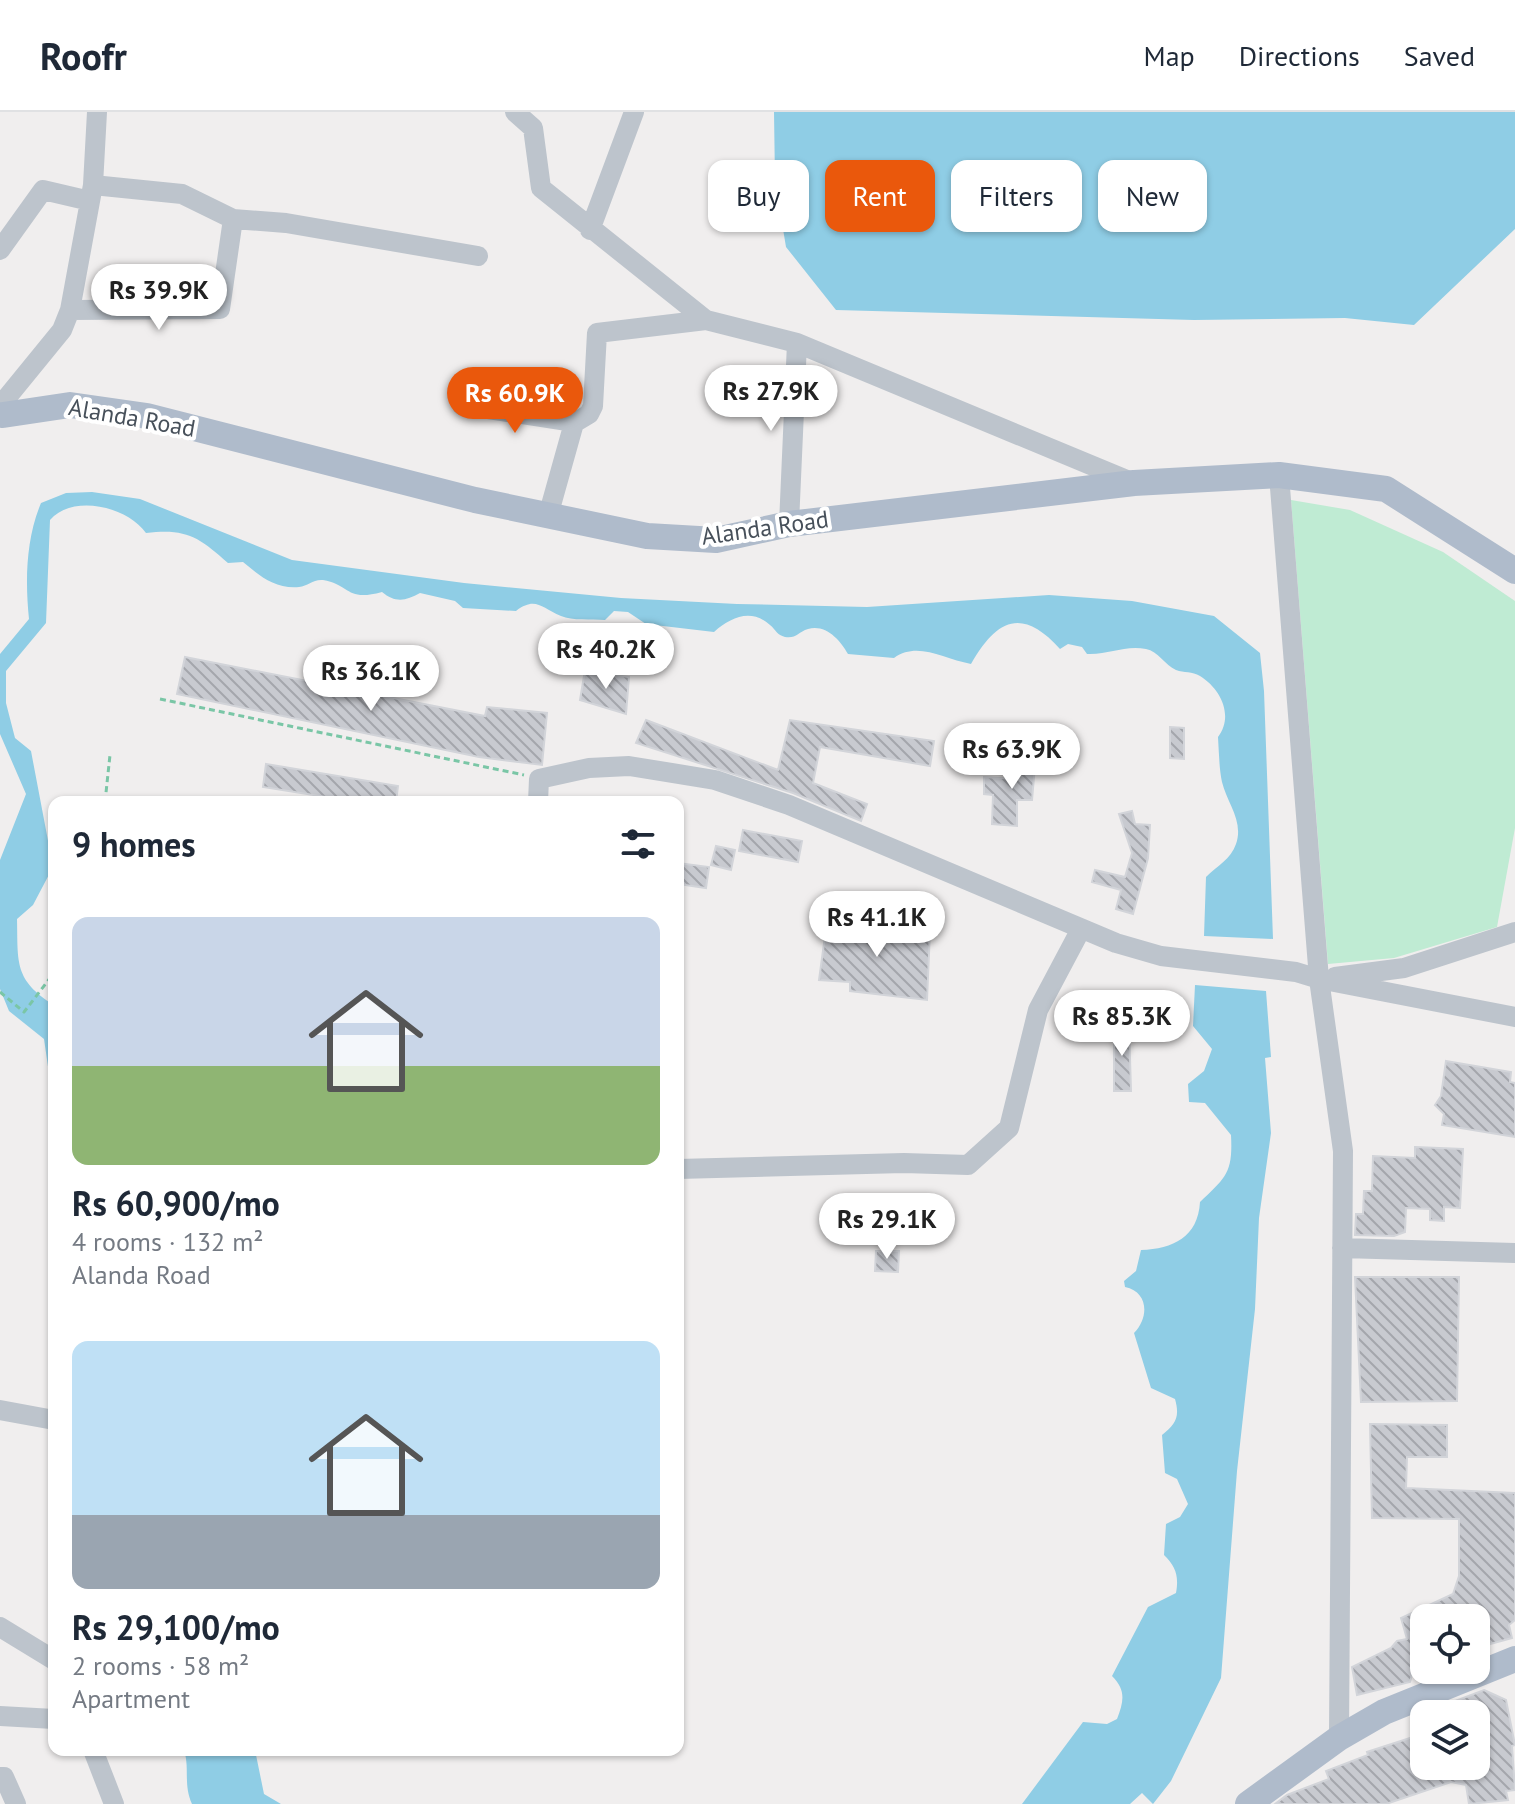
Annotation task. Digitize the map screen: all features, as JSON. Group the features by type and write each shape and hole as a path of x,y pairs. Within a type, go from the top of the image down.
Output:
{"main road":[{"name":"Alanda Road","path":"1,413 70,405 147,416 548,516 647,536 716,540 789,524 1134,483 1279,475 1386,489 1515,571"},
{"path":"1248,1804 1339,1738 1384,1712 1515,1659"}],"street":[{"path":"1,413 62,330 70,310 92,193 97,112"},
{"path":"515,112 536,120 541,188 706,320"},
{"path":"590,230 634,112"},
{"path":"0,250 43,190 182,194 233,219 286,223 478,256"},
{"path":"70,310 220,309 233,219"},
{"path":"462,405 574,422 589,414 593,406 597,333 706,320 797,343 1134,483"},
{"path":"789,524 797,343"},
{"path":"548,516 574,422"},
{"path":"1279,475 1319,979 1343,1151 1339,1738"},
{"path":"538,796 539,779 589,768 629,766 715,780 789,805 1081,929 1161,956 1296,972 1515,1017"},
{"path":"684,1169 904,1163 968,1165 1009,1128 1038,1010 1081,929"},
{"path":"1319,979 1404,968 1515,932"},
{"path":"1342,1248 1515,1253"},
{"path":"0,1410 48,1419"},
{"path":"0,1627 48,1656"},
{"path":"0,1716 48,1719"},
{"path":"95,1756 114,1804"},
{"path":"1,1772 16,1804"}],"path":[{"path":"160,699 539,779"},
{"path":"106,796 110,755"},
{"path":"0,992 24,1012 48,981"}],"green space":[{"path":"1291,500 1350,510 1443,552 1515,601 1515,828 1497,927 1394,958 1328,964"}],"water":[{"path":"774,112 1515,112 1515,229 1414,325 1345,318 1194,320 836,310 786,247 784,232 809,232 809,160 775,160"},
{"path":"92,492 140,499 292,560 464,583 621,598 867,607 1049,595 1132,601 1214,616 1260,653 1273,939 1204,936 1206,877 1231,854 1238,836 1220,771 1218,737 1223,729 1225,712 1219,695 1207,681 1197,674 1176,670 1150,650 1131,648 1087,654 1082,647 1068,644 1060,649 1034,627 1022,623 1001,628 971,664 922,651 903,653 894,658 848,654 837,639 821,629 808,629 785,637 763,620 748,616 727,622 714,632 646,624 628,612 614,611 605,620 576,619 566,618 534,604 516,611 463,608 455,601 420,593 401,600 382,592 355,594 323,580 290,587 268,580 243,562 228,563 191,536 172,532 146,533 126,516 113,510 72,507 50,520 46,623 6,671 6,703 15,738 31,751 48,841 48,876 33,905 17,919 21,969 31,987 48,1001 48,1067 44,1039 9,1011 0,989 0,860 26,794 0,734 0,654 29,619 28,560 32,531 41,503 66,493"},
{"path":"1195,985 1266,991 1271,1057 1265,1058 1271,1133 1259,1218 1255,1309 1237,1471 1221,1678 1171,1781 1153,1804 1142,1793 1130,1804 1022,1804 1083,1722 1107,1724 1117,1719 1122,1696 1120,1686 1112,1676 1148,1607 1176,1593 1176,1572 1164,1555 1166,1524 1180,1517 1188,1504 1177,1479 1165,1473 1162,1435 1176,1420 1175,1399 1151,1388 1134,1333 1142,1320 1144,1306 1139,1294 1125,1287 1124,1281 1136,1271 1141,1250 1173,1244 1189,1232 1200,1202 1222,1180 1231,1158 1231,1135 1205,1103 1189,1102 1188,1084 1204,1071 1212,1049 1193,1026"},
{"path":"185,1756 256,1756 264,1794 281,1804 192,1804"}],"building":[{"path":"185,657 485,716 487,707 547,713 542,765 479,757 177,694"},
{"path":"585,670 629,677 626,714 580,700"},
{"path":"646,720 778,770 790,720 934,741 930,766 820,747 813,783 867,804 861,821 793,793 636,743"},
{"path":"1170,727 1184,728 1184,759 1170,758"},
{"path":"1018,752 1036,754 1032,800 1017,800 1017,826 992,824 993,795 984,794 984,777 1016,779"},
{"path":"266,764 398,786 397,796 319,796 263,787"},
{"path":"1132,811 1135,824 1150,825 1148,858 1133,914 1116,909 1121,890 1092,882 1095,870 1125,877 1132,853 1119,814"},
{"path":"743,830 802,841 798,862 739,851"},
{"path":"716,846 735,850 731,870 711,865"},
{"path":"684,864 709,867 706,888 684,885"},
{"path":"827,921 930,931 927,1000 850,991 850,982 819,980"},
{"path":"1114,1024 1129,1024 1131,1091 1114,1091"},
{"path":"1446,1061 1511,1072 1510,1082 1515,1083 1515,1137 1442,1125 1444,1114 1435,1105 1441,1096"},
{"path":"1415,1147 1463,1149 1460,1208 1444,1207 1444,1221 1430,1220 1430,1209 1406,1208 1405,1232 1394,1236 1355,1235 1356,1214 1363,1214 1364,1191 1372,1191 1373,1156 1415,1158"},
{"path":"877,1203 904,1205 903,1217 876,1216"},
{"path":"876,1251 899,1251 898,1272 875,1271"},
{"path":"1355,1277 1459,1277 1457,1401 1361,1402"},
{"path":"1370,1424 1447,1425 1447,1457 1407,1457 1406,1488 1515,1493 1515,1620 1509,1625 1512,1638 1490,1644 1490,1604 1431,1604 1453,1594 1459,1576 1459,1519 1372,1518"},
{"path":"1410,1614 1410,1682 1357,1695 1352,1667 1391,1648 1397,1641 1407,1639 1401,1618"},
{"path":"1484,1690 1506,1700 1515,1745 1512,1746 1515,1790 1506,1791 1508,1800 1469,1804 1466,1785 1451,1782 1386,1804 1275,1804 1287,1795 1329,1779 1326,1771 1368,1755 1367,1752 1410,1738 1410,1780 1490,1780 1490,1700 1458,1700"}]}
